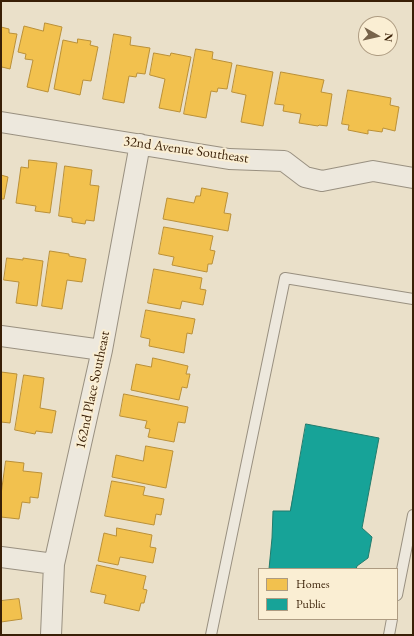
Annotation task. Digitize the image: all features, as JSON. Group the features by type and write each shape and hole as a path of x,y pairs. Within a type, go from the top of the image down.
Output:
{"street":[{"name":"32nd Avenue Southeast","path":"1,122 229,159 284,160 305,177 322,181 373,171 413,178"},
{"name":"162nd Place Southeast","path":"51,635 54,564 102,350 140,144"},
{"path":"1,336 102,350"},
{"path":"1,557 54,564"}],"lane":[{"path":"212,635 285,278 413,299"},
{"path":"398,590 413,515"},
{"path":"389,635 392,620"}],"building: Homes":[{"path":"45,23 62,27 48,92 27,87 33,60 25,59 26,54 18,52 24,26 43,31"},
{"path":"1,27 9,29 9,33 17,34 10,69 2,67 1,70"},
{"path":"114,34 131,37 130,45 150,48 145,74 137,73 136,77 129,76 124,103 103,99"},
{"path":"78,39 91,41 90,45 98,47 91,81 83,80 80,95 54,89 63,40 77,43"},
{"path":"196,49 213,52 212,59 232,63 227,89 218,88 217,92 211,91 206,118 184,114"},
{"path":"154,53 170,56 171,53 191,57 180,112 159,108 165,79 150,75"},
{"path":"237,65 273,72 263,126 241,122 246,95 232,92"},
{"path":"281,72 324,80 321,92 332,94 327,126 299,123 301,114 283,111 284,105 275,104"},
{"path":"348,90 391,98 390,105 399,107 395,131 383,128 382,132 368,130 368,134 348,130 349,125 342,124"},
{"path":"29,160 57,163 50,213 35,211 36,206 16,203 21,167 28,168"},
{"path":"65,166 92,170 90,185 99,186 94,221 86,220 85,224 72,222 72,218 59,216"},
{"path":"1,175 8,177 4,199 1,199"},
{"path":"202,188 228,193 224,213 231,214 228,231 163,219 167,198 194,203 196,196 200,196"},
{"path":"164,227 213,236 210,250 215,251 212,264 208,264 207,272 172,265 174,257 159,254"},
{"path":"50,251 86,259 82,282 67,280 62,309 42,306"},
{"path":"7,258 23,260 23,258 43,261 37,306 16,303 19,282 4,280"},
{"path":"154,269 202,278 200,289 206,290 203,305 182,301 180,309 148,303"},
{"path":"146,310 195,319 192,334 187,333 184,353 149,346 150,339 141,337"},
{"path":"153,358 188,366 186,374 190,374 187,388 182,387 179,400 131,390 136,364 151,367"},
{"path":"1,372 17,374 10,423 1,422"},
{"path":"24,375 44,378 40,408 56,411 52,433 36,431 35,434 15,430"},
{"path":"124,394 188,407 185,423 178,422 174,442 148,437 150,429 145,428 147,421 120,416"},
{"path":"146,446 173,451 166,488 112,477 116,455 143,461"},
{"path":"6,461 24,463 23,471 42,473 38,498 30,497 30,503 22,502 19,519 1,517 1,495"},
{"path":"112,481 145,487 143,495 164,499 161,515 156,514 154,525 105,516"},
{"path":"117,528 152,535 150,547 156,548 153,563 120,557 118,565 98,561 104,533 116,536"},
{"path":"97,565 146,576 143,589 147,590 144,603 141,603 139,611 104,603 106,595 91,592"},
{"path":"19,599 22,619 1,622 1,601"}],"building: Public":[{"path":"306,424 379,438 362,528 372,537 368,558 356,568 269,568 273,511 290,511"}]}
